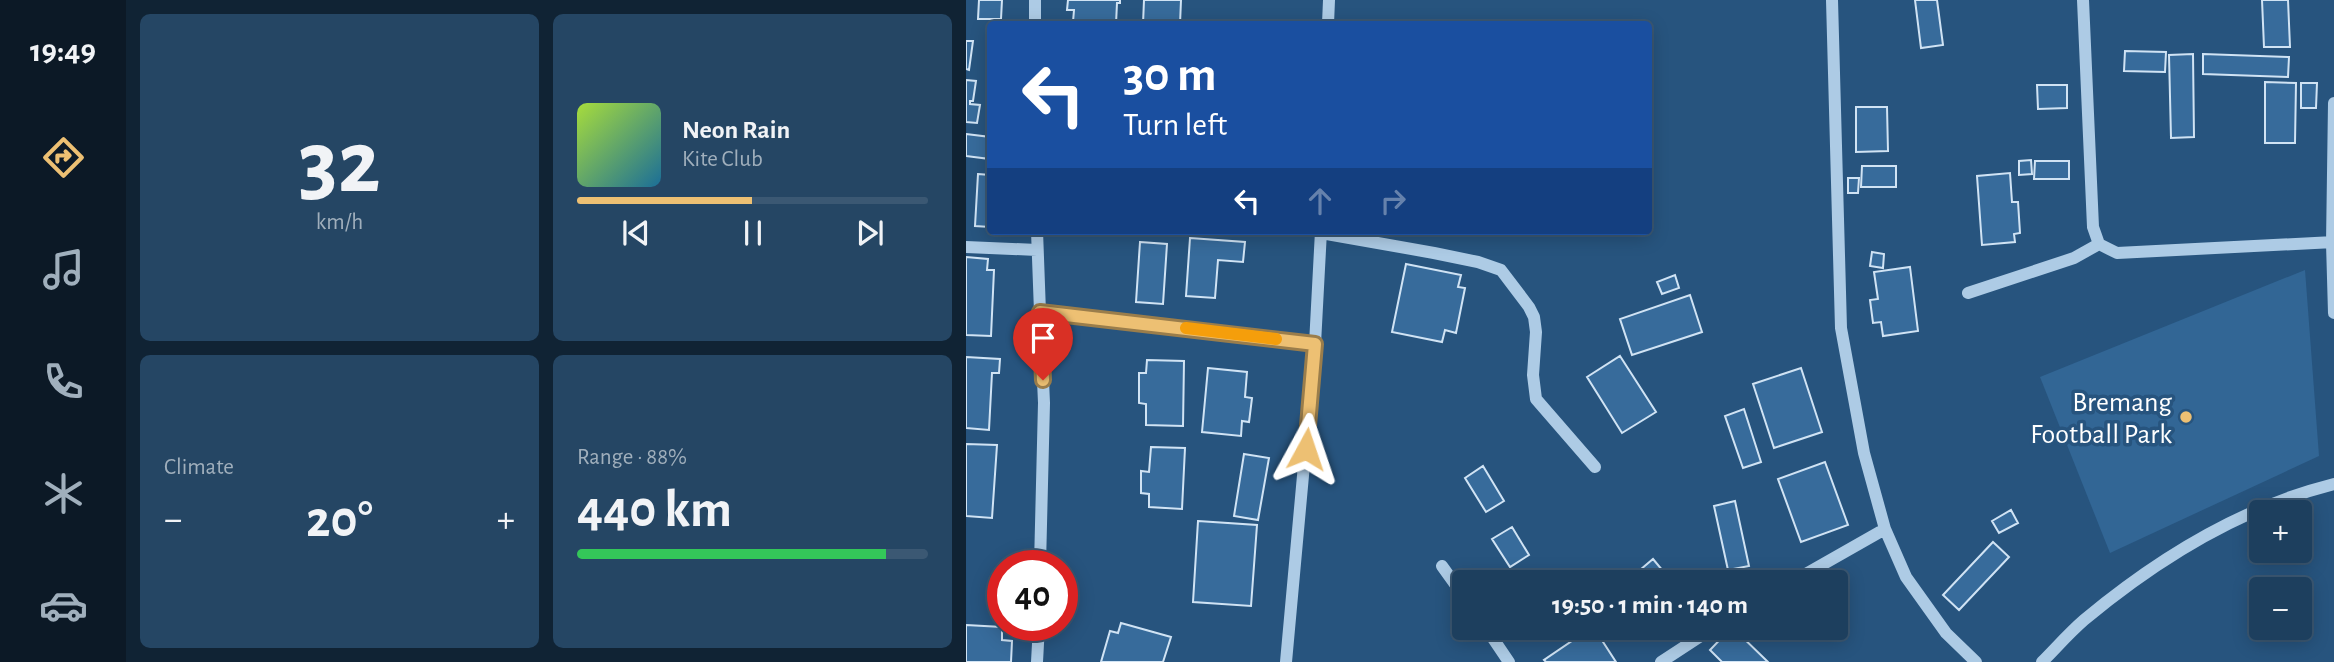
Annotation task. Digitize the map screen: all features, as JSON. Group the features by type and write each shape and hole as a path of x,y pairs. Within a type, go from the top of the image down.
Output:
{"street":[{"path":"1035,0 1035,21"},
{"path":"1328,21 1329,0"},
{"path":"1832,0 1842,327 1864,453 1885,529 1906,577 1946,633 1976,662"},
{"path":"2083,0 2093,228 2099,244 2117,253 2333,242"},
{"path":"2334,103 2334,313"},
{"path":"1037,235 1044,403 1040,550"},
{"path":"1286,662 1315,344 1321,235"},
{"path":"1337,235 1478,262 1501,270 1534,317 1536,332 1533,375 1536,399 1595,467"},
{"path":"1968,293 2074,258 2099,244"},
{"path":"966,247 1037,250"},
{"path":"1040,312 1315,344"},
{"path":"2042,662 2082,622 2160,562 2250,513 2301,492 2334,484"},
{"path":"1813,570 1885,529"},
{"path":"1442,566 1452,580"},
{"path":"1494,640 1509,662"},
{"path":"1661,662 1695,640"},
{"path":"1037,662 1038,641"}],"shaded area":[{"name":"Bremang Football Park","path":"2305,270 2319,456 2110,553 2040,377"}],"building":[{"path":"979,0 1002,0 1001,19 978,19"},
{"path":"1068,0 1120,0 1120,3 1117,3 1116,21 1073,21 1074,10 1067,10"},
{"path":"1144,0 1181,0 1180,21 1143,21"},
{"path":"1915,0 1937,0 1943,45 1921,48"},
{"path":"2262,0 2288,0 2290,47 2264,47"},
{"path":"966,41 973,41 969,70 966,69"},
{"path":"2125,51 2166,52 2165,72 2124,71"},
{"path":"2193,54 2194,137 2171,138 2169,55"},
{"path":"2203,54 2289,57 2288,77 2203,74"},
{"path":"966,80 976,81 973,101 970,101 970,104 980,105 977,123 966,122"},
{"path":"2265,82 2296,83 2295,143 2265,143"},
{"path":"2301,83 2317,83 2316,108 2301,108"},
{"path":"2037,85 2067,85 2067,108 2038,109"},
{"path":"1856,107 1887,107 1888,151 1856,152"},
{"path":"966,134 987,137 987,159 966,156"},
{"path":"2031,160 2032,174 2019,175 2019,161"},
{"path":"2035,161 2069,161 2069,179 2034,179"},
{"path":"1862,166 1896,166 1896,187 1861,187"},
{"path":"2010,173 2012,202 2018,202 2020,233 2014,234 2015,242 1982,245 1977,176"},
{"path":"978,174 987,175 987,227 975,226"},
{"path":"1848,178 1859,178 1858,193 1848,193"},
{"path":"1190,238 1245,242 1243,262 1218,260 1215,298 1186,296"},
{"path":"1140,242 1167,244 1163,304 1136,302"},
{"path":"1872,252 1884,254 1883,268 1870,266"},
{"path":"966,257 988,259 987,270 994,270 991,336 966,335"},
{"path":"1406,264 1461,275 1458,287 1465,288 1456,333 1445,330 1442,342 1392,332"},
{"path":"1910,267 1918,331 1883,336 1881,322 1873,323 1870,300 1878,299 1874,272"},
{"path":"1675,275 1679,288 1662,294 1657,282"},
{"path":"1690,295 1702,332 1632,355 1620,319"},
{"path":"1620,356 1656,412 1622,433 1587,377"},
{"path":"966,357 1000,359 999,373 992,373 989,430 966,428"},
{"path":"1147,360 1184,361 1183,426 1146,425 1146,404 1139,403 1139,373 1146,373"},
{"path":"1208,368 1247,372 1245,397 1252,398 1249,422 1242,421 1241,436 1202,432"},
{"path":"1801,368 1822,432 1774,448 1753,384"},
{"path":"1744,409 1761,462 1743,468 1725,416"},
{"path":"966,444 997,445 992,518 966,516"},
{"path":"1151,447 1185,448 1182,509 1149,507 1149,494 1141,493 1141,471 1149,472"},
{"path":"1244,454 1269,458 1258,520 1234,516"},
{"path":"1825,462 1848,525 1801,542 1778,479"},
{"path":"1483,466 1504,501 1486,512 1465,478"},
{"path":"1735,501 1749,566 1728,570 1714,506"},
{"path":"2011,510 2018,523 1999,533 1992,521"},
{"path":"1198,521 1257,525 1251,606 1193,602"},
{"path":"1512,527 1529,555 1510,567 1492,539"},
{"path":"1993,542 2009,557 1959,610 1943,595"},
{"path":"1653,559 1662,570 1640,570"},
{"path":"1121,623 1171,637 1163,662 1101,662 1110,631 1118,633"},
{"path":"966,625 987,626 987,641 1012,641 1011,662 966,662"},
{"path":"1573,640 1602,640 1616,662 1546,662 1544,660"},
{"path":"1720,640 1745,640 1768,662 1722,662 1710,650"}],"slow traffic":[{"path":"1186,328 1276,339"}],"place":[{"name":"Bremang Football Park","path":"2186,417"}],"route":[{"path":"1043,380 1040,312 1315,344 1306,449"}]}
